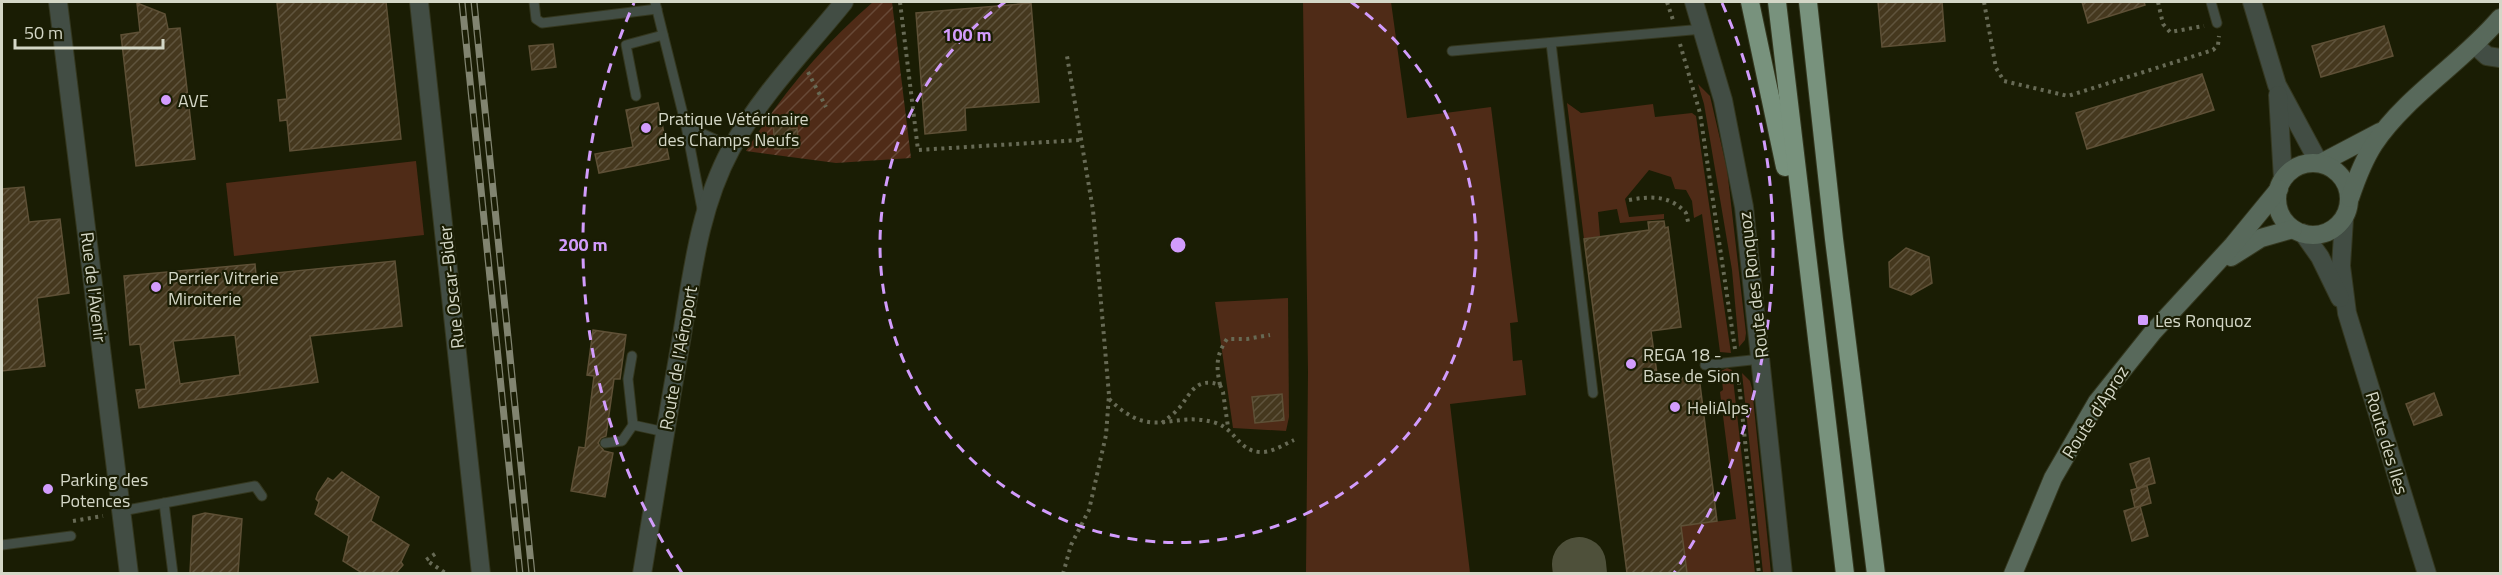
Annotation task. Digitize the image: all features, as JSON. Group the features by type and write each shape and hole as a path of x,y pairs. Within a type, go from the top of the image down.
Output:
{"highway":[{"path":"1750,2 1808,278"},
{"path":"1777,2 1808,278 1845,573"},
{"path":"1808,2 1876,573"}],"street":[{"name":"Rue de l'Avenir","path":"58,2 129,573"},
{"name":"Rue Oscar-Bider","path":"420,2 482,573"},
{"name":"Route de l'Aéroport","path":"642,573 703,218 732,147 768,93 844,2"},
{"name":"Route de l'Aéroport","path":"819,33 856,2"},
{"name":"Route des Ronquoz","path":"1694,2 1734,150 1761,359 1783,573"},
{"path":"2252,2 2277,84 2301,134 2320,163 2341,176 2349,198"},
{"path":"2281,184 2299,166 2320,163 2386,128 2476,46 2500,18"},
{"path":"2476,46 2487,56 2500,58"},
{"path":"2277,84 2281,184 2278,207 2298,231 2326,233 2344,219 2360,169 2386,128"},
{"name":"Route d'Aproz","path":"2013,573 2053,478 2097,402 2153,332 2210,272 2281,184"},
{"name":"Route des Iles","path":"2344,219 2341,266 2347,313"},
{"name":"Route d'Aproz","path":"2210,272 2261,238 2298,231"},
{"name":"Route des Iles","path":"2298,231 2320,257 2347,313 2427,573"}],"lane":[{"path":"534,2 538,23 626,12 656,5 686,126 703,218"},
{"path":"625,2 626,12"},
{"path":"2211,2 2217,23"},
{"path":"1452,51 1703,29"},
{"path":"636,96 626,45 663,35"},
{"path":"1551,43 1593,393"},
{"path":"686,126 732,147"},
{"path":"605,443 622,441 633,425 628,379 632,356"},
{"path":"1705,366 1761,359"},
{"path":"633,425 665,432"},
{"path":"122,511 255,486 262,496"},
{"path":"164,503 173,573"},
{"path":"2,545 71,536"}],"path":[{"path":"900,2 918,150 1080,140"},
{"path":"1984,2 1996,68 2004,81 2068,96 2213,50 2218,45 2220,37 2217,23"},
{"path":"1676,31 1700,113 1737,362 1759,573"},
{"path":"800,56 826,107"},
{"path":"1063,573 1071,545 1089,510 1106,435 1108,399 1093,210 1066,56"},
{"path":"1629,200 1658,197 1670,201 1686,213 1689,226"},
{"path":"1270,335 1247,339 1227,339 1218,352 1216,364 1228,427 1244,448 1257,452 1268,452 1294,440"},
{"path":"1161,423 1179,409 1201,382 1220,385"},
{"path":"1108,399 1125,415 1141,421 1161,423 1203,420 1228,427"},
{"path":"69,522 103,516"},
{"path":"435,554 426,560 447,573"}],"shaded area":[{"path":"873,2 892,2 911,158 836,163 746,151 788,91 820,53"},
{"path":"1303,2 1391,2 1407,118 1491,107 1518,322 1510,323 1513,361 1522,360 1526,395 1450,404 1470,573 1306,573 1308,372"},
{"path":"1698,84 1710,96 1727,169 1746,333 1745,340 1739,347 1732,270 1704,104"},
{"path":"1567,103 1581,113 1653,104 1655,117 1692,113 1696,116 1731,353 1720,352 1702,214 1694,218 1692,201 1686,190 1675,189 1671,177 1649,170 1625,199 1629,217 1664,214 1664,219 1620,223 1617,209 1598,212 1600,236 1584,239"},
{"path":"416,161 424,235 234,256 226,183"},
{"path":"1288,298 1289,417 1286,431 1233,428 1215,302"},
{"path":"1727,368 1732,370 1755,573 1687,573 1681,526 1736,519 1720,392 1723,390 1721,371"},
{"path":"1742,373 1750,381 1752,388 1771,573 1763,573"}],"building":[{"path":"386,2 401,139 290,151 287,120 280,121 278,100 287,99 277,3"},
{"path":"1878,2 1942,2 1945,41 1882,47"},
{"path":"2082,2 2144,2 2145,5 2088,23"},
{"path":"137,3 165,14 168,29 180,28 195,159 136,166 121,35 140,32"},
{"path":"1031,3 1039,102 965,108 966,130 925,134 916,13"},
{"path":"2384,26 2393,56 2321,77 2312,46"},
{"path":"553,44 556,67 532,70 529,46"},
{"path":"2202,74 2214,110 2087,149 2076,113"},
{"name":"Pratique Vétérinaire des Champs Neufs","path":"658,103 669,159 599,173 595,154 633,147 626,110"},
{"path":"789,121 790,129 797,128 799,148 775,149 773,122"},
{"path":"24,187 29,222 60,219 69,293 37,298 45,366 2,371 2,189"},
{"path":"1664,221 1665,228 1668,227 1681,327 1651,331 1658,381 1699,376 1717,521 1681,526 1687,573 1627,573 1584,239 1649,230 1648,222"},
{"path":"1906,248 1929,257 1932,283 1911,295 1890,287 1889,262"},
{"path":"395,261 402,326 310,336 318,382 139,408 136,390 146,389 140,344 130,345 124,276 255,264 256,275","holes":["235,335 240,375 180,384 173,341"]},
{"path":"593,330 626,335 620,379 614,379 606,436 598,443 604,451 613,453 605,497 571,491 579,447 585,448 594,376 587,375"},
{"path":"2434,393 2442,415 2414,425 2406,404"},
{"path":"1282,394 1284,420 1255,423 1252,397"},
{"path":"2149,458 2155,483 2137,488 2130,464"},
{"path":"342,472 379,497 371,521 409,545 401,562 403,565 396,573 362,573 343,561 349,536 315,514 319,502 316,499 318,493 328,478 333,481"},
{"path":"2147,486 2151,503 2135,508 2131,490"},
{"path":"2140,506 2148,536 2132,541 2124,511"},
{"path":"205,513 242,519 238,573 190,573 193,516"}],"taxiway":[{"path":"1579,564 1580,574"}],"railway":[{"path":"462,2 520,574"},
{"path":"474,2 532,574"}],"place":[{"name":"AVE","path":"166,100"},
{"name":"Pratique Vétérinaire des Champs Neufs","path":"646,128"},
{"name":"Perrier Vitrerie Miroiterie","path":"156,287"},
{"name":"Les Ronquoz","path":"2143,320"},
{"name":"REGA 18 - Base de Sion","path":"1631,364"},
{"name":"HeliAlps","path":"1675,407"},
{"name":"Parking des Potences","path":"48,489"}]}
